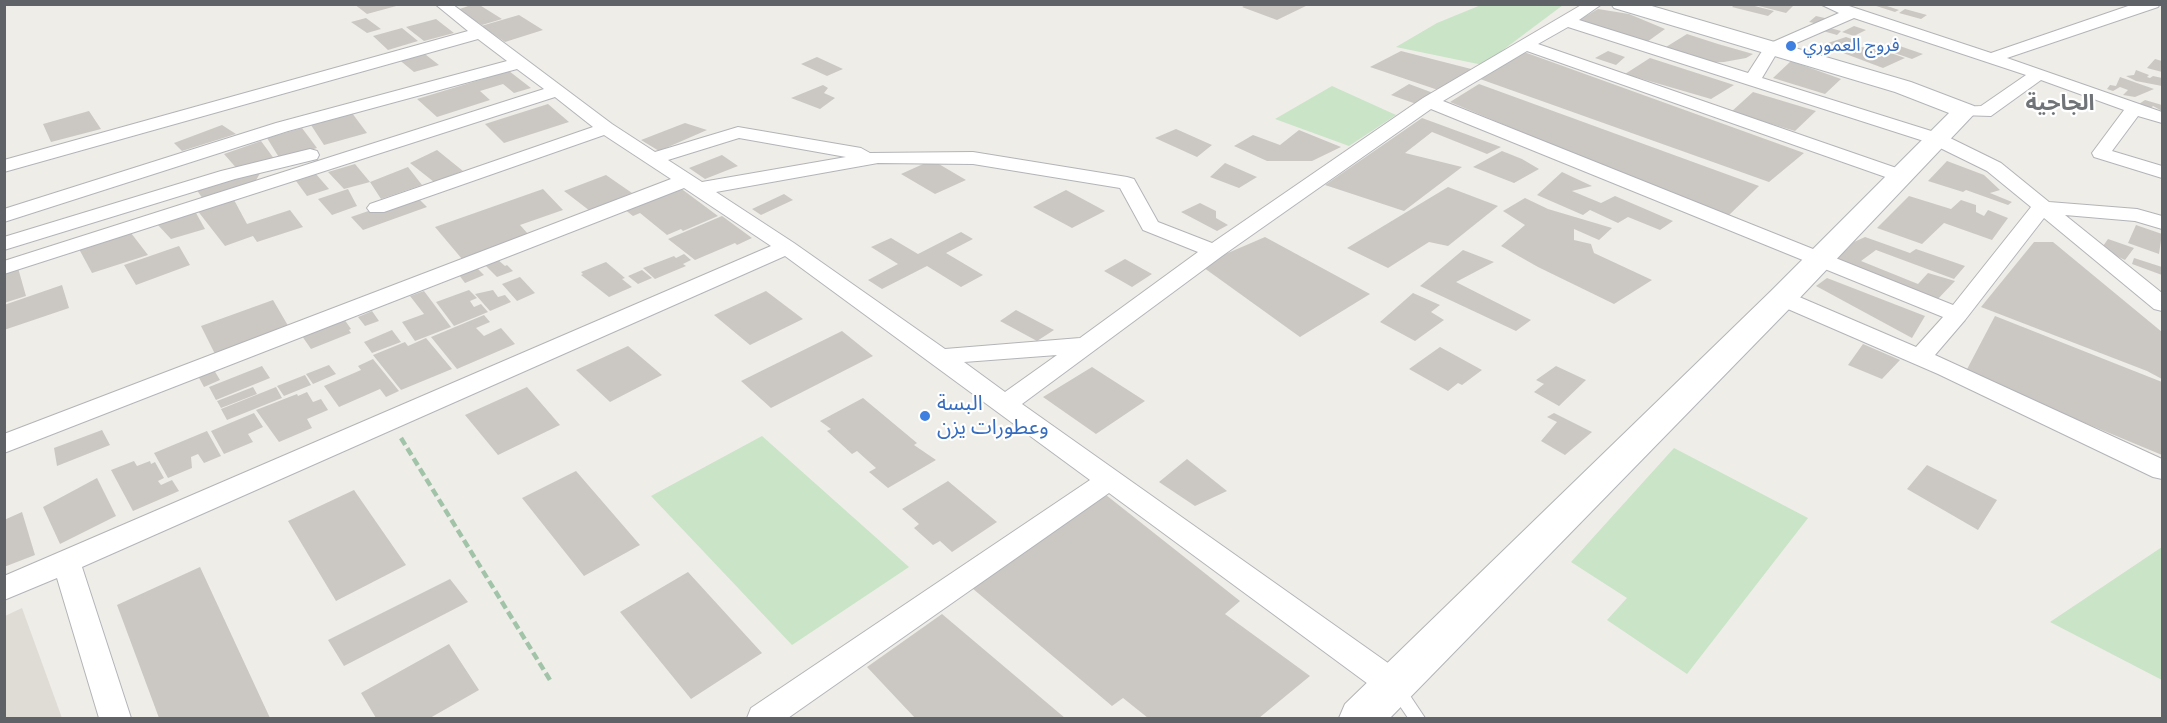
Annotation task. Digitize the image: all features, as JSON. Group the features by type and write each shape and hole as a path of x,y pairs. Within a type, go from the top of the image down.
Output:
{"street":[{"path":"442,4 606,128 787,247 1394,685"},
{"path":"1005,404 1214,251 1428,102 1595,4"},
{"path":"1621,4 1903,87 1965,111 1985,112 2039,74"},
{"path":"1827,4 1910,33 1994,57 2163,118"},
{"path":"1994,57 2153,4"},
{"path":"1752,81 1772,48 1852,13"},
{"path":"1566,21 1936,139 1994,167 2163,304"},
{"path":"4,166 480,33"},
{"path":"1525,45 1901,176"},
{"path":"4,216 282,127 520,63"},
{"path":"4,268 557,91"},
{"path":"1428,102 1957,315"},
{"path":"2135,108 2101,153 2163,172"},
{"path":"1361,718 1782,298 1965,111"},
{"path":"377,208 606,128"},
{"path":"652,159 738,132 878,157"},
{"path":"4,244 228,175 332,150 391,145"},
{"path":"4,155 52,153"},
{"path":"4,444 691,185 878,157 973,158 1127,183 1150,226 1214,251"},
{"path":"2042,207 2137,215 2163,223"},
{"path":"1920,357 1957,315 2042,207"},
{"path":"4,589 787,247"},
{"path":"1782,298 1920,357 2163,470"},
{"path":"940,357 1086,345"},
{"path":"763,718 1109,480"},
{"path":"66,561 115,718"}],"lane":[{"path":"1394,685 1417,718"}],"path":[{"path":"389,420 550,680"}],"shaded area":[{"path":"22,608 62,718 5,718 5,616"}],"green space":[{"path":"1481,5 1563,5 1483,65 1396,47 1437,23"},
{"path":"1332,86 1396,115 1349,146 1275,119"},
{"path":"762,436 909,567 792,645 651,496"},
{"path":"1674,448 1808,518 1687,674 1607,620 1627,598 1571,562"},
{"path":"2162,547 2162,680 2050,622"}],"building":[{"path":"354,4 400,4 400,5 367,14"},
{"path":"478,4 502,19 482,25 457,10"},
{"path":"1247,4 1310,4 1277,20 1242,7"},
{"path":"1735,4 1747,4 1774,11 1768,16 1732,7"},
{"path":"1870,4 1881,4 1899,10 1895,12"},
{"path":"1755,5 1793,6 1786,13"},
{"path":"1598,9 1629,14 1665,29 1647,42 1579,20"},
{"path":"1905,9 1927,15 1921,19 1899,13"},
{"path":"519,15 543,30 505,42 481,26"},
{"path":"1816,16 1829,19 1816,24 1841,31 1837,35 1809,27 1814,23 1809,22"},
{"path":"366,18 381,29 367,33 351,22"},
{"path":"436,19 454,33 424,41 406,27"},
{"path":"1854,26 1866,30 1854,36 1842,32"},
{"path":"402,28 418,41 388,50 373,36"},
{"path":"1687,34 1753,54 1746,58 1724,62 1697,63 1666,47"},
{"path":"1846,37 1860,42 1857,46 1866,48 1871,46 1905,58 1883,68 1822,45"},
{"path":"1891,43 1923,54 1912,59 1880,48"},
{"path":"421,51 439,65 414,72 397,58"},
{"path":"1401,51 1475,70 1441,91 1370,67"},
{"path":"1608,51 1625,57 1616,65 1595,58"},
{"path":"1524,52 1804,153 1769,182 1480,79"},
{"path":"817,57 843,69 827,76 801,64"},
{"path":"1650,58 1734,85 1711,99 1625,74"},
{"path":"2155,59 2162,61 2162,72 2147,68"},
{"path":"1791,61 1841,79 1825,94 1773,78"},
{"path":"2136,70 2149,75 2147,77 2150,78 2153,76 2162,78 2162,86 2136,81 2126,76 2134,75"},
{"path":"509,71 531,88 514,93 503,84 480,91 490,100 437,117 417,99"},
{"path":"2120,77 2154,89 2135,97 2123,95 2128,90 2120,87 2113,91 2107,89 2110,85 2116,86"},
{"path":"1409,84 1436,94 1419,105 1391,95"},
{"path":"1479,84 1759,186 1726,218 1450,102"},
{"path":"823,85 828,88 824,93 835,98 820,109 791,98"},
{"path":"1753,92 1816,111 1795,131 1731,112"},
{"path":"2145,100 2162,105 2162,111 2153,106 2151,108 2139,104"},
{"path":"548,104 569,122 504,143 485,124"},
{"path":"89,111 101,129 51,142 43,124"},
{"path":"352,113 367,133 324,145 311,125"},
{"path":"1422,118 1501,147 1487,154 1432,132 1405,153 1462,167 1404,211 1325,185"},
{"path":"685,123 707,130 659,151 641,140"},
{"path":"222,125 236,134 182,151 174,143"},
{"path":"302,128 317,148 280,159 267,138"},
{"path":"1176,129 1212,145 1197,157 1155,138"},
{"path":"1299,130 1341,147 1312,161 1267,161 1234,146 1253,135 1280,145"},
{"path":"261,141 275,160 239,171 224,154"},
{"path":"437,150 463,171 434,182 410,163"},
{"path":"1502,151 1539,169 1514,183 1473,167"},
{"path":"722,155 738,166 705,179 689,168"},
{"path":"932,160 966,180 935,194 901,174"},
{"path":"1947,161 1984,175 2000,190 1990,193 2012,202 2008,205 1966,190 1963,192 1928,181"},
{"path":"1225,163 1257,177 1239,188 1210,177"},
{"path":"355,164 370,182 344,189 328,172"},
{"path":"408,167 422,185 381,199 370,182"},
{"path":"263,168 255,182 203,199 196,189"},
{"path":"1562,172 1592,186 1572,191 1601,203 1615,196 1673,221 1660,230 1628,217 1618,223 1590,210 1583,215 1537,195"},
{"path":"316,174 329,189 307,196 296,181"},
{"path":"606,175 632,193 590,211 564,191"},
{"path":"679,187 718,216 683,231 681,229 667,235 640,213 633,216 624,209"},
{"path":"1448,187 1498,206 1448,246 1429,242 1388,268 1347,248"},
{"path":"348,189 357,206 332,215 318,199"},
{"path":"543,189 563,210 520,225 529,235 462,259 435,227"},
{"path":"1066,190 1105,211 1072,228 1033,207"},
{"path":"784,194 793,200 761,215 752,209"},
{"path":"415,195 427,207 363,230 351,217"},
{"path":"1909,196 1951,209 1961,200 1976,205 1976,212 1984,216 1988,210 2008,218 1992,240 1944,223 1922,244 1877,228"},
{"path":"233,198 247,224 290,210 303,227 257,242 253,236 225,246 197,210"},
{"path":"1525,198 1548,209 1612,228 1599,240 1574,229 1574,240 1591,244 1594,253 1652,280 1614,304 1501,246 1525,225 1503,211"},
{"path":"1200,203 1216,211 1216,218 1228,225 1217,231 1181,212"},
{"path":"196,213 205,229 171,239 157,224"},
{"path":"722,216 752,238 695,260 668,239"},
{"path":"2136,225 2162,234 2159,254 2128,243"},
{"path":"961,232 973,239 946,253 983,275 961,287 927,266 882,289 868,280 898,264 871,247 891,238 918,254"},
{"path":"131,233 148,255 92,273 79,249"},
{"path":"1265,237 1370,294 1300,337 1200,265"},
{"path":"1865,237 1910,253 1916,249 1965,266 1954,279 1876,250 1861,261 1918,284 1928,273 1955,281 1936,301 1834,262 1854,242"},
{"path":"2108,239 2134,248 2125,260 2101,249"},
{"path":"2034,242 2053,242 2162,332 2162,379 2147,371 1981,307"},
{"path":"179,246 190,265 136,285 124,265"},
{"path":"1463,250 1494,262 1456,282 1531,320 1516,331 1420,286"},
{"path":"684,254 691,260 683,264 686,266 655,279 643,268 674,256 676,258"},
{"path":"2134,258 2162,267 2162,275 2132,264"},
{"path":"497,259 513,271 497,277 484,264"},
{"path":"1125,259 1152,274 1132,287 1104,271"},
{"path":"606,262 632,287 609,297 581,275 583,274 581,272"},
{"path":"18,268 26,296 4,303 4,272"},
{"path":"477,268 484,275 465,283 459,275"},
{"path":"642,270 652,278 638,284 628,276"},
{"path":"520,277 535,293 517,301 502,284"},
{"path":"1827,278 1925,316 1912,338 1816,286"},
{"path":"62,285 69,308 4,330 4,305"},
{"path":"469,290 477,298 470,301 474,307 481,304 488,312 454,326 436,302"},
{"path":"493,290 498,297 505,295 511,302 490,311 475,294"},
{"path":"424,291 451,327 415,341 402,322 424,314 410,296"},
{"path":"766,291 803,319 750,345 714,315"},
{"path":"1413,293 1440,305 1431,312 1444,320 1415,341 1380,322"},
{"path":"273,300 290,329 216,356 201,326"},
{"path":"1016,310 1054,330 1037,341 1000,321"},
{"path":"372,311 379,321 365,326 358,317"},
{"path":"484,315 490,322 476,328 484,336 501,328 515,344 457,369 431,337"},
{"path":"1995,316 2162,382 2162,455 1965,373"},
{"path":"344,319 351,333 311,349 302,336"},
{"path":"392,330 401,342 372,353 364,342"},
{"path":"842,331 873,356 771,408 741,381"},
{"path":"426,338 452,369 401,390 373,355 405,342 408,346"},
{"path":"1863,344 1900,360 1882,379 1848,365"},
{"path":"628,346 662,375 610,402 576,370"},
{"path":"1440,347 1482,370 1462,385 1458,383 1448,391 1409,369"},
{"path":"373,359 399,391 386,397 380,389 339,407 324,386 361,370 358,366"},
{"path":"329,365 336,374 313,384 306,374"},
{"path":"262,366 270,378 216,400 209,387"},
{"path":"1556,366 1586,380 1559,406 1534,392 1544,384 1536,380"},
{"path":"1092,367 1145,401 1096,434 1043,397"},
{"path":"214,370 220,380 204,387 198,376"},
{"path":"305,375 311,385 284,396 277,386"},
{"path":"253,387 257,394 221,408 217,401"},
{"path":"276,387 282,398 227,420 221,409"},
{"path":"527,387 560,425 498,455 465,415"},
{"path":"307,392 313,402 321,399 328,410 307,419 312,428 279,442 256,410"},
{"path":"863,398 917,443 914,445 936,460 888,488 869,472 876,468 857,451 852,454 827,431 831,429 820,421"},
{"path":"254,413 263,427 248,434 253,442 224,454 211,431"},
{"path":"1554,413 1592,432 1565,455 1541,441 1557,422 1547,417"},
{"path":"102,430 110,445 57,466 54,448"},
{"path":"207,431 221,456 204,463 198,454 191,457 192,468 168,478 154,453"},
{"path":"1187,459 1227,491 1195,506 1159,482"},
{"path":"134,461 137,466 150,461 151,464 155,462 164,478 158,481 161,485 172,480 179,491 133,511 111,470"},
{"path":"1927,465 1997,500 1978,530 1907,489"},
{"path":"576,471 640,545 584,576 522,498"},
{"path":"97,478 116,516 60,544 43,507"},
{"path":"948,481 997,522 952,552 940,541 933,545 914,528 919,524 902,509"},
{"path":"354,490 406,565 336,601 288,521"},
{"path":"1106,495 1240,601 1225,614 1310,676 1259,718 1148,718 1123,698 1112,706 972,588"},
{"path":"22,512 35,555 4,567 4,520"},
{"path":"200,567 270,718 159,718 117,605"},
{"path":"688,572 762,653 691,699 620,612"},
{"path":"450,579 468,602 344,666 328,640"},
{"path":"942,614 1065,718 915,718 867,667"},
{"path":"449,644 479,690 430,718 376,718 361,693"}],"place":[{"name":"فروج العموري","path":"1791,46"},
{"name":"البسة وعطورات يزن","path":"925,416"}],"district":[{"name":"الجاجية","path":"2060,104"}]}
